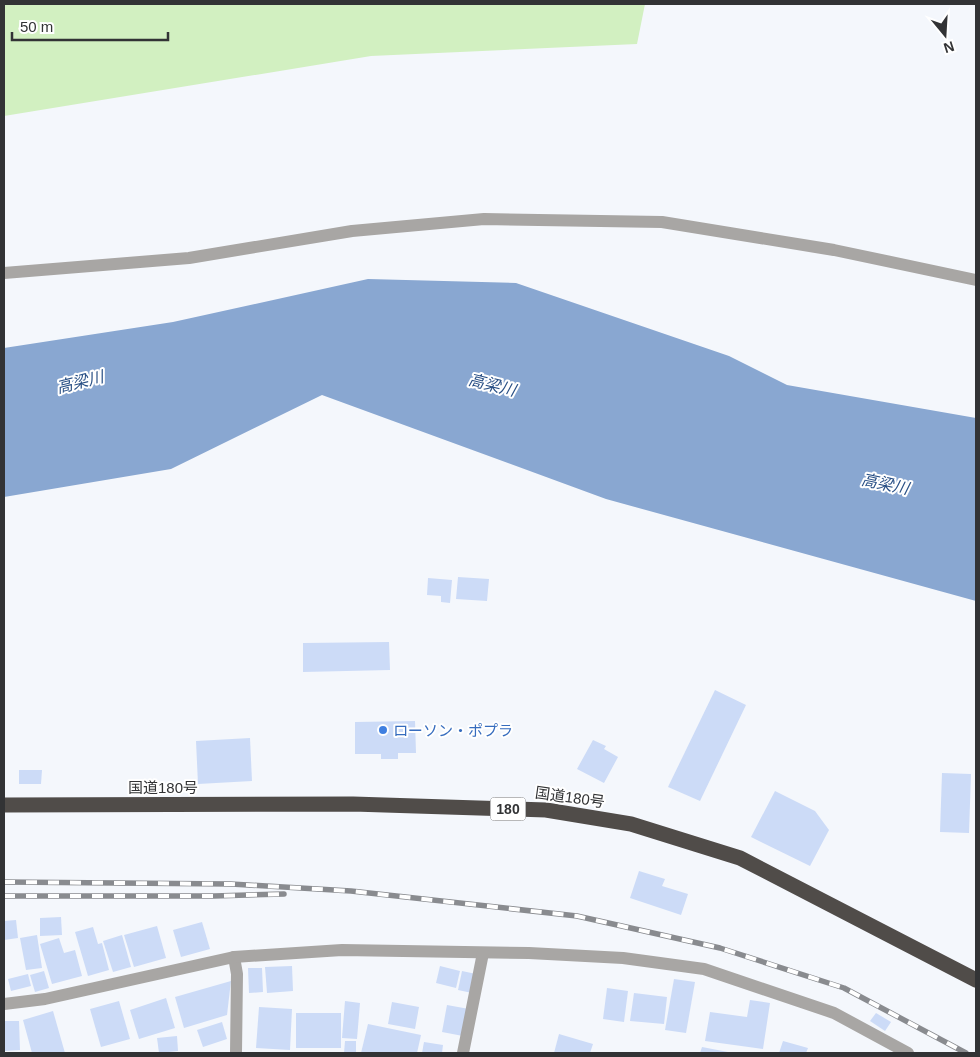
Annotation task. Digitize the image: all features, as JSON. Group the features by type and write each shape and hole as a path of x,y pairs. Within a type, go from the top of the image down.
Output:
{"highway":[{"name":"国道180号","path":"4,805 363,804 546,810 631,824 740,858 976,980"}],"street":[{"path":"4,273 190,258 352,231 484,219 662,222 834,250 976,280"},
{"path":"4,1004 44,999 234,957 342,950 484,952 622,958 704,969 834,1013 908,1053"},
{"path":"463,1053 484,952"},
{"path":"234,957 237,974 236,1053"}],"green space":[{"path":"4,4 645,4 637,44 371,56 4,116"}],"water":[{"name":"高梁川","path":"368,279 516,283 729,356 787,385 976,418 976,601 606,499 322,395 171,469 4,497 4,348 173,322"}],"building":[{"path":"458,577 489,579 487,601 456,599"},
{"path":"428,578 452,580 450,603 441,602 441,596 427,595"},
{"path":"389,642 390,670 303,672 303,643"},
{"path":"715,690 746,705 700,801 668,787"},
{"path":"415,721 416,753 398,753 398,759 381,759 381,754 355,754 355,722"},
{"path":"250,738 252,781 198,784 196,741"},
{"path":"593,740 606,746 604,749 618,757 604,783 577,769"},
{"path":"19,770 42,770 41,784 19,784"},
{"path":"942,773 971,774 969,833 940,832"},
{"path":"775,791 815,811 829,830 810,866 751,837"},
{"path":"639,871 665,879 662,886 688,894 681,915 630,898"},
{"path":"61,917 62,935 40,936 40,918"},
{"path":"16,920 18,938 4,940 4,921"},
{"path":"202,922 210,949 181,957 173,930"},
{"path":"157,926 166,958 134,967 124,935"},
{"path":"93,927 98,944 102,943 109,970 88,976 75,932"},
{"path":"37,935 42,968 26,970 20,938"},
{"path":"122,935 131,967 113,972 103,941"},
{"path":"59,938 64,953 75,950 82,976 52,984 40,944"},
{"path":"292,966 293,991 267,993 265,967"},
{"path":"440,966 460,971 456,988 436,983"},
{"path":"248,968 262,968 263,992 249,993"},
{"path":"44,971 49,988 35,992 30,975"},
{"path":"462,971 476,974 472,993 458,990"},
{"path":"28,974 31,986 11,991 8,979"},
{"path":"674,979 695,982 686,1033 665,1030"},
{"path":"231,981 227,1015 184,1028 175,997"},
{"path":"607,988 628,991 624,1022 603,1019"},
{"path":"634,993 667,997 664,1024 630,1021"},
{"path":"166,998 175,1028 139,1039 130,1010"},
{"path":"750,1000 770,1003 763,1049 705,1041 710,1012 747,1017"},
{"path":"119,1001 130,1039 101,1047 90,1009"},
{"path":"345,1001 360,1003 357,1039 342,1038"},
{"path":"392,1002 419,1007 415,1029 388,1024"},
{"path":"447,1005 469,1009 463,1036 442,1032"},
{"path":"259,1007 292,1009 290,1050 256,1048"},
{"path":"53,1011 65,1053 32,1053 23,1020"},
{"path":"296,1013 341,1013 341,1048 296,1048"},
{"path":"876,1013 891,1022 885,1031 870,1021"},
{"path":"4,1021 19,1021 20,1050 4,1051"},
{"path":"222,1022 227,1039 203,1047 197,1030"},
{"path":"368,1024 421,1035 417,1053 361,1053"},
{"path":"559,1034 593,1044 590,1053 554,1053"},
{"path":"177,1036 178,1051 159,1053 157,1038"},
{"path":"345,1041 356,1041 356,1053 344,1053"},
{"path":"783,1041 808,1048 806,1053 779,1053"},
{"path":"424,1042 443,1045 442,1053 422,1053"},
{"path":"702,1047 728,1052 728,1053 700,1053"}],"railway":[{"path":"4,882 231,884 351,891 577,916 720,948 844,988 966,1053"},
{"path":"4,896 284,894"}],"place":[{"name":"ローソン・ポプラ","path":"383,730"}]}
